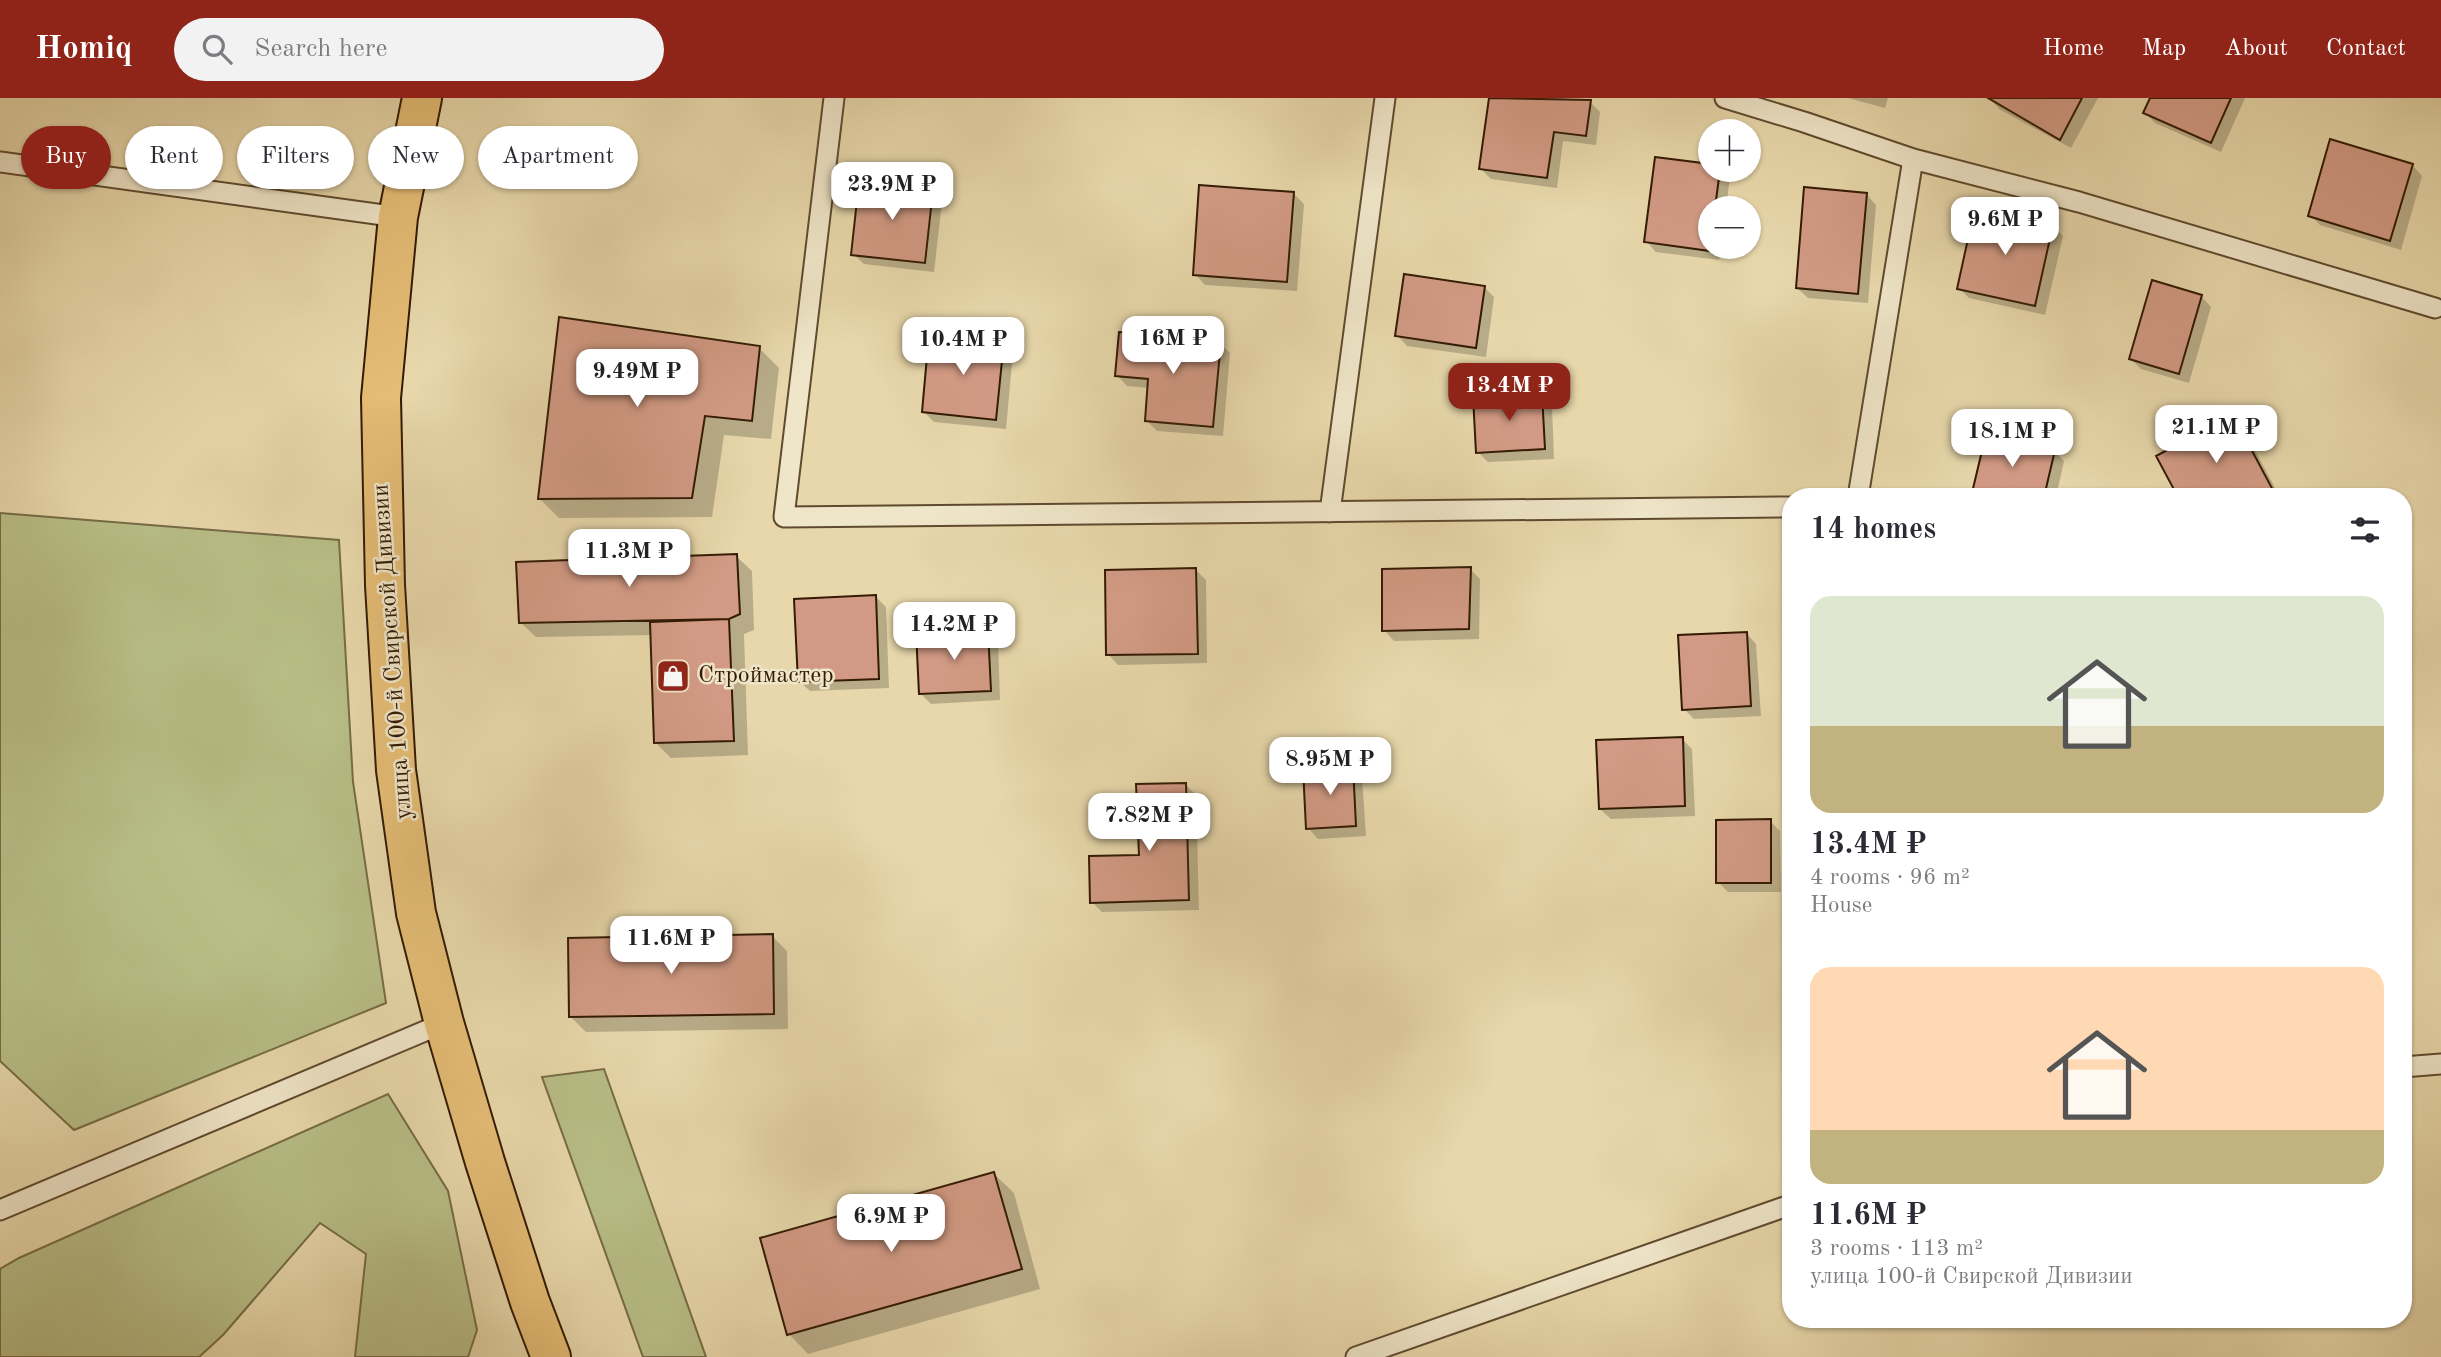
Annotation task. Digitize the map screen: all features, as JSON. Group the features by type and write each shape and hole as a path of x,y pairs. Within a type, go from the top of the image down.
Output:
{"main road":[{"name":"улица 100-й Свирской Дивизии","path":"422,98 398,217 380,398 385,585 397,783 416,913 444,1023 530,1302 551,1357"}],"lane":[{"path":"834,98 784,517 1782,507"},
{"path":"1330,512 1385,98"},
{"path":"1725,98 1913,159 2079,202 2435,308"},
{"path":"1859,488 1913,159"},
{"path":"0,162 398,217"},
{"path":"0,1210 444,1023"},
{"path":"2412,1066 2441,1064"},
{"path":"1356,1357 1782,1208"}],"green space":[{"path":"0,513 339,540 353,782 386,1003 74,1130 0,1061"},
{"path":"604,1069 706,1357 643,1357 542,1077"},
{"path":"388,1094 448,1191 477,1330 468,1357 355,1357 366,1254 320,1223 223,1335 199,1357 0,1357 0,1269 19,1258"}],"building":[{"path":"1489,98 1591,100 1586,136 1554,132 1547,178 1479,169"},
{"path":"1988,98 2082,98 2060,140"},
{"path":"2150,98 2231,98 2211,143 2143,113"},
{"path":"2330,139 2413,164 2390,241 2308,216"},
{"path":"1655,157 1698,162 1698,182 1718,182 1717,196 1698,196 1698,249 1644,242"},
{"path":"859,182 933,190 925,263 851,255"},
{"path":"1199,185 1294,192 1287,282 1193,275"},
{"path":"1804,187 1867,193 1858,294 1796,288"},
{"path":"1975,207 2053,225 2035,306 1957,289"},
{"path":"1404,274 1485,286 1476,348 1395,336"},
{"path":"2152,280 2202,295 2179,374 2129,359"},
{"path":"559,317 760,346 752,421 705,416 692,498 538,499"},
{"path":"1119,332 1221,341 1213,427 1145,421 1148,379 1115,376"},
{"path":"929,334 1004,341 996,420 922,412"},
{"path":"1542,393 1545,449 1476,453 1473,396"},
{"path":"2233,415 2272,488 2173,488 2156,456"},
{"path":"1986,434 2055,450 2046,488 1973,488"},
{"path":"737,554 740,614 729,619 519,623 516,562"},
{"path":"1471,567 1469,629 1382,631 1382,569"},
{"path":"1196,568 1198,654 1106,655 1105,570"},
{"path":"876,595 879,679 798,682 794,599"},
{"path":"729,619 734,741 654,743 650,622"},
{"path":"988,629 991,691 919,694 916,632"},
{"path":"1747,632 1751,706 1682,710 1678,635"},
{"path":"1683,737 1685,806 1599,809 1596,740"},
{"path":"1353,765 1356,826 1306,829 1303,768"},
{"path":"1186,783 1189,900 1090,903 1089,856 1139,855 1136,784"},
{"path":"1771,819 1771,883 1716,883 1716,820"},
{"path":"773,934 774,1014 569,1017 568,938"},
{"path":"994,1172 1022,1269 787,1335 760,1238"}],"place":[{"name":"Строймастер","path":"673,676"}]}
